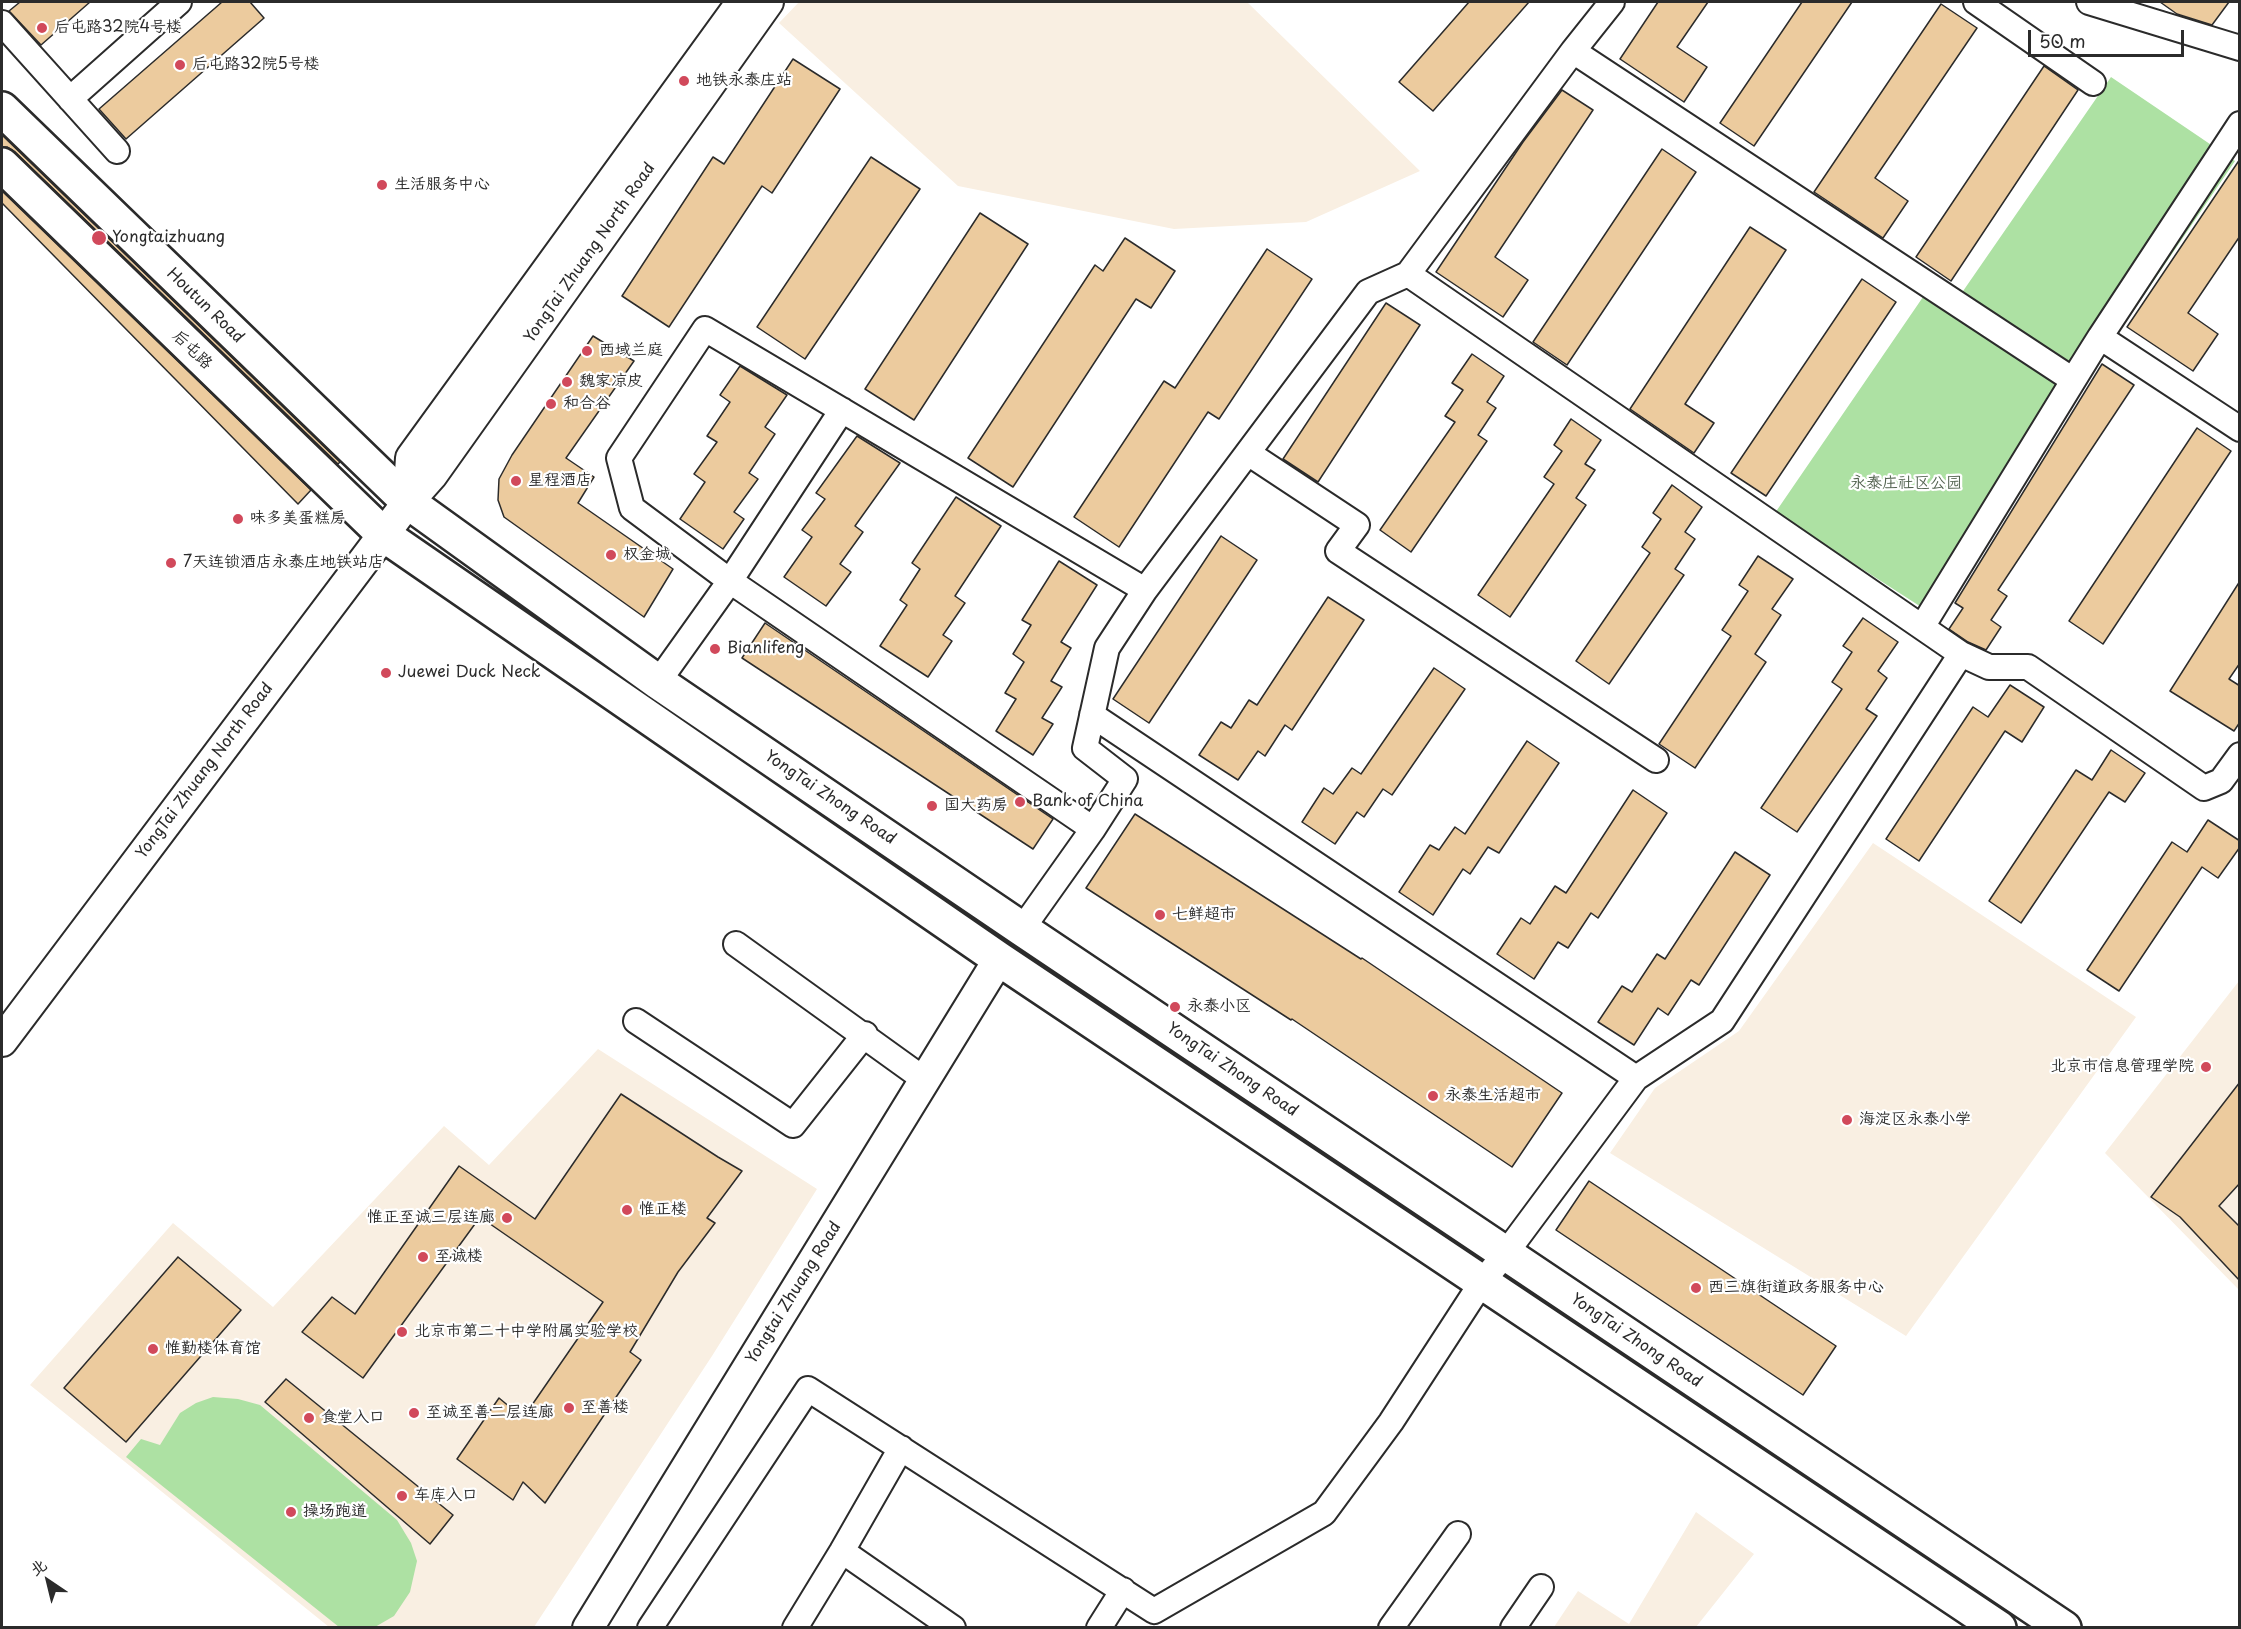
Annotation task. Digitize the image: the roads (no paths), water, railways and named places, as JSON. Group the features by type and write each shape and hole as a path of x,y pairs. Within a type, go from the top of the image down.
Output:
{"main road":[{"name":"Houtun Road","path":"2,109 408,502"},
{"name":"后屯路","path":"2,165 384,535"},
{"name":"YongTai Zhong Road","path":"408,502 658,682 2064,1628"},
{"path":"384,535 999,959 1999,1628"}],"street":[{"path":"70,99 179,2"},
{"name":"YongTai Zhuang North Road","path":"408,502 411,458 742,2"},
{"name":"YongTai Zhuang North Road","path":"2,1041 408,502 432,475 768,2"},
{"path":"1022,929 1093,829 1125,779 1085,748 1107,648 1145,590 1368,292 1407,274 1612,2"},
{"path":"1976,2 2093,83"},
{"path":"2090,2 2240,48"},
{"path":"2,23 117,151"},
{"path":"1573,51 2073,380 2240,124"},
{"path":"1407,274 1961,654 1989,667 2028,666 2204,788 2221,781 2240,755"},
{"path":"1093,829 730,581 632,508 619,458 705,329 1145,590"},
{"path":"2100,337 2240,429"},
{"path":"1922,627 2100,337"},
{"path":"658,682 730,581 842,410"},
{"path":"1248,453 1357,525 1338,551 1656,760"},
{"path":"650,1628 808,1389 1123,1590 1155,1619 1324,1513 1391,1422 1482,1282 1636,1078 1722,1021 1961,654"},
{"path":"1092,715 1636,1078"},
{"path":"736,944 865,1034 926,1080"},
{"name":"Yongtai Zhuang Road","path":"588,1628 999,959"},
{"path":"636,1021 793,1125 865,1034"},
{"path":"795,1628 901,1448"},
{"path":"1391,1628 1458,1534"},
{"path":"842,1551 953,1628"},
{"path":"1513,1628 1541,1587"},
{"path":"1099,1628 1123,1590"}],"place":[{"name":"后屯路32院4号楼","path":"42,28"},
{"name":"后屯路32院5号楼","path":"180,65"},
{"name":"地铁永泰庄站","path":"684,81"},
{"name":"生活服务中心","path":"382,185"},
{"name":"Yongtaizhuang","path":"99,238"},
{"name":"西域兰庭","path":"587,351"},
{"name":"魏家凉皮","path":"567,382"},
{"name":"和合谷","path":"551,404"},
{"name":"星程酒店","path":"516,481"},
{"name":"味多美蛋糕房","path":"238,519"},
{"name":"权金城","path":"611,555"},
{"name":"7天连锁酒店永泰庄地铁站店","path":"171,563"},
{"name":"Bianlifeng","path":"715,649"},
{"name":"Juewei Duck Neck","path":"386,673"},
{"name":"Bank of China","path":"1020,802"},
{"name":"国大药房","path":"932,806"},
{"name":"七鲜超市","path":"1160,915"},
{"name":"永泰小区","path":"1175,1007"},
{"name":"北京市信息管理学院","path":"2206,1067"},
{"name":"永泰生活超市","path":"1433,1096"},
{"name":"海淀区永泰小学","path":"1847,1120"},
{"name":"惟正楼","path":"627,1210"},
{"name":"惟正至诚三层连廊","path":"507,1218"},
{"name":"至诚楼","path":"423,1257"},
{"name":"西三旗街道政务服务中心","path":"1696,1288"},
{"name":"北京市第二十中学附属实验学校","path":"402,1332"},
{"name":"惟勤楼体育馆","path":"153,1349"},
{"name":"至善楼","path":"569,1408"},
{"name":"至诚至善二层连廊","path":"414,1413"},
{"name":"食堂入口","path":"309,1418"},
{"name":"车库入口","path":"402,1496"},
{"name":"操场跑道","path":"291,1512"}],"park label":[{"name":"永泰庄社区公园","path":"1906,484"}]}
